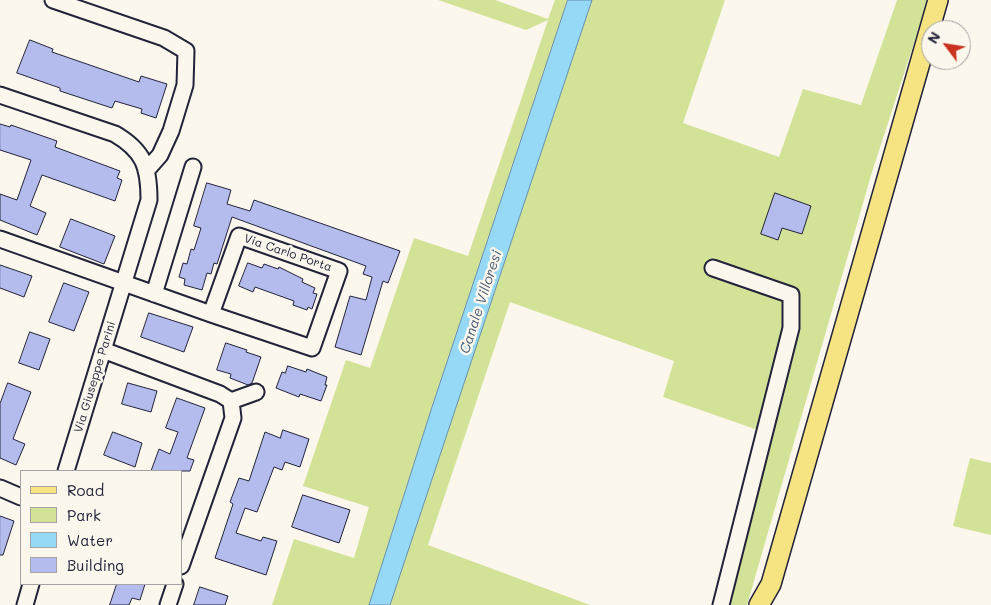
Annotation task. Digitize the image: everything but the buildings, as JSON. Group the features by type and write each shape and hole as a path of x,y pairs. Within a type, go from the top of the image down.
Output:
{"main road":[{"path":"759,605 771,584 938,0"},
{"path":"771,584 775,605"}],"street":[{"path":"53,0 164,38 186,51 185,86 171,131 160,155 146,171"},
{"name":"Via Giuseppe Parini","path":"0,95 115,134 127,141 140,154 149,178 149,200 66,470"},
{"path":"154,294 193,167"},
{"name":"Via Carlo Porta","path":"239,236 339,271 312,348 211,314 239,236"},
{"path":"0,239 211,314"},
{"path":"712,268 791,295 791,328 720,605"},
{"path":"103,350 220,394 231,402 233,418 182,563"},
{"path":"231,402 256,392"},
{"path":"0,488 20,497"},
{"path":"25,605 31,585"},
{"path":"168,605 175,585"}],"green space":[{"path":"438,0 495,0 548,19 555,0 568,0 432,407 369,605 272,605 294,539 354,558 369,507 303,486 346,360 370,368 414,238 468,256 548,20 526,30"},
{"path":"592,0 725,0 683,123 779,157 803,89 861,105 897,0 928,0 872,172 747,605 719,605 758,430 663,397 674,361 510,302 428,545 590,605 390,605"},
{"path":"970,458 991,463 991,535 953,526"}],"water":[{"name":"Canale Villoresi","path":"568,0 592,0 390,605 369,605 432,407"}]}
